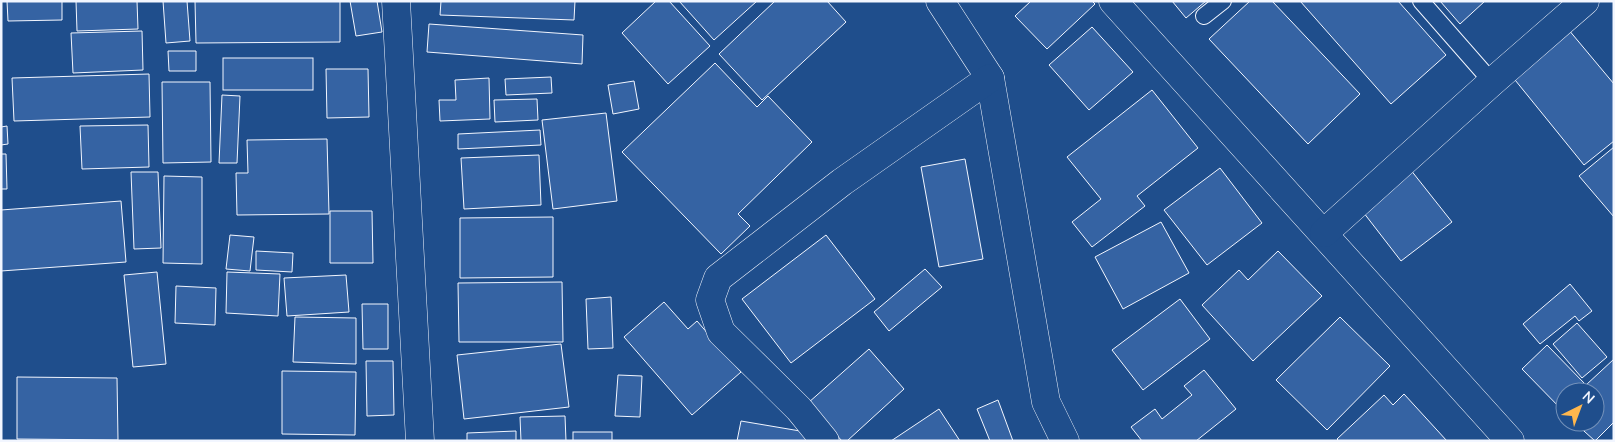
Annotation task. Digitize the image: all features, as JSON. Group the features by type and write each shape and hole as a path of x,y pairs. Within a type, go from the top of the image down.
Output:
{"street":[{"path":"396,1 420,441"},
{"path":"940,1 990,78 1046,402 1065,441"},
{"path":"1113,1 1510,441"},
{"path":"1324,233 1585,1"},
{"path":"825,441 799,409 721,332 710,300 718,278 842,182 990,78"}],"lane":[{"path":"1204,16 1223,1"},
{"path":"1421,1 1492,82"}],"building":[{"path":"7,1 62,1 62,20 8,21"},
{"path":"76,1 137,1 138,29 77,31"},
{"path":"163,1 187,1 190,41 166,43"},
{"path":"195,1 340,1 340,42 196,43"},
{"path":"350,1 377,1 382,32 356,36"},
{"path":"441,1 575,1 574,20 440,15"},
{"path":"656,1 669,1 710,46 668,84 622,33"},
{"path":"679,1 757,1 714,40"},
{"path":"775,1 827,1 846,22 762,100 719,54"},
{"path":"1031,1 1092,1 1095,4 1047,49 1015,16"},
{"path":"1172,1 1206,1 1186,18"},
{"path":"1250,1 1272,1 1360,94 1308,144 1209,39"},
{"path":"1300,1 1398,1 1446,55 1391,104"},
{"path":"1440,1 1485,1 1460,24"},
{"path":"429,24 583,35 582,64 427,52"},
{"path":"1092,27 1133,72 1089,110 1049,65"},
{"path":"1568,29 1614,84 1614,141 1584,165 1511,75"},
{"path":"142,31 143,70 73,73 71,33"},
{"path":"168,51 196,51 196,71 169,71"},
{"path":"223,58 313,58 313,90 223,90"},
{"path":"715,63 757,107 768,96 812,142 738,214 750,226 721,254 622,152"},
{"path":"326,69 368,69 369,117 327,118"},
{"path":"149,74 150,117 14,121 12,78"},
{"path":"551,77 552,93 506,95 505,79"},
{"path":"489,78 490,119 440,121 439,100 456,100 455,80"},
{"path":"634,81 639,109 613,114 608,85"},
{"path":"162,82 210,82 211,162 163,163"},
{"path":"1152,90 1198,148 1137,196 1145,206 1092,247 1072,222 1101,199 1067,157"},
{"path":"222,95 240,96 237,163 219,163"},
{"path":"537,99 538,120 495,122 494,100"},
{"path":"606,113 617,201 553,209 542,120"},
{"path":"148,125 149,167 82,169 80,126"},
{"path":"7,126 8,144 1,145 1,127"},
{"path":"540,130 541,145 458,149 458,134"},
{"path":"327,139 329,214 237,215 236,173 248,173 247,140"},
{"path":"1614,147 1614,217 1579,176"},
{"path":"1,154 6,154 7,189 1,189"},
{"path":"539,155 541,205 464,209 461,158"},
{"path":"965,159 983,259 939,267 921,167"},
{"path":"1220,168 1262,223 1207,265 1164,210"},
{"path":"1410,169 1452,222 1401,261 1360,208"},
{"path":"131,172 158,172 161,248 134,249"},
{"path":"164,176 202,177 202,264 163,263"},
{"path":"121,201 126,262 1,271 1,210"},
{"path":"330,211 372,211 373,263 330,263"},
{"path":"553,217 553,277 460,278 460,218"},
{"path":"1161,222 1189,273 1123,309 1095,257"},
{"path":"230,235 254,237 250,271 226,269"},
{"path":"826,235 875,299 791,363 742,299"},
{"path":"256,251 293,253 292,272 256,270"},
{"path":"1278,251 1322,296 1253,361 1202,305 1239,270 1248,280"},
{"path":"925,269 942,287 889,331 874,312"},
{"path":"157,272 166,364 133,367 124,275"},
{"path":"227,272 280,274 278,316 226,313"},
{"path":"346,275 349,312 287,316 284,278"},
{"path":"562,282 563,342 459,342 458,283"},
{"path":"1570,284 1592,311 1579,321 1575,316 1540,344 1523,324"},
{"path":"176,286 216,288 215,325 175,323"},
{"path":"611,297 613,348 588,349 586,299"},
{"path":"1180,299 1210,339 1143,390 1112,350"},
{"path":"664,302 688,329 697,321 741,372 692,415 624,337"},
{"path":"362,304 388,304 388,349 363,349"},
{"path":"295,317 356,318 356,364 293,362"},
{"path":"1340,317 1390,366 1327,430 1276,380"},
{"path":"1577,323 1607,357 1582,378 1553,344"},
{"path":"561,344 569,407 464,419 457,355"},
{"path":"1547,345 1583,382 1555,382 1555,403 1522,369"},
{"path":"869,349 904,389 847,441 842,441 808,403"},
{"path":"1614,359 1614,422 1605,431 1605,382 1589,382"},
{"path":"366,361 393,361 394,415 367,416"},
{"path":"1204,370 1236,409 1196,441 1142,441 1131,427 1155,409 1162,419 1192,395 1184,386"},
{"path":"282,371 356,372 355,435 282,434"},
{"path":"618,375 642,376 640,417 615,416"},
{"path":"17,377 117,378 118,440 17,439"},
{"path":"1404,394 1447,441 1339,441 1337,439 1384,395 1393,405"},
{"path":"998,400 1013,441 990,441 977,409"},
{"path":"939,409 960,441 891,441"},
{"path":"565,416 566,441 521,441 520,417"},
{"path":"741,421 812,433 811,441 737,441"},
{"path":"516,431 516,441 467,441 467,433"},
{"path":"573,432 612,432 612,441 573,441"},
{"path":"1585,432 1604,432 1595,441"}]}
